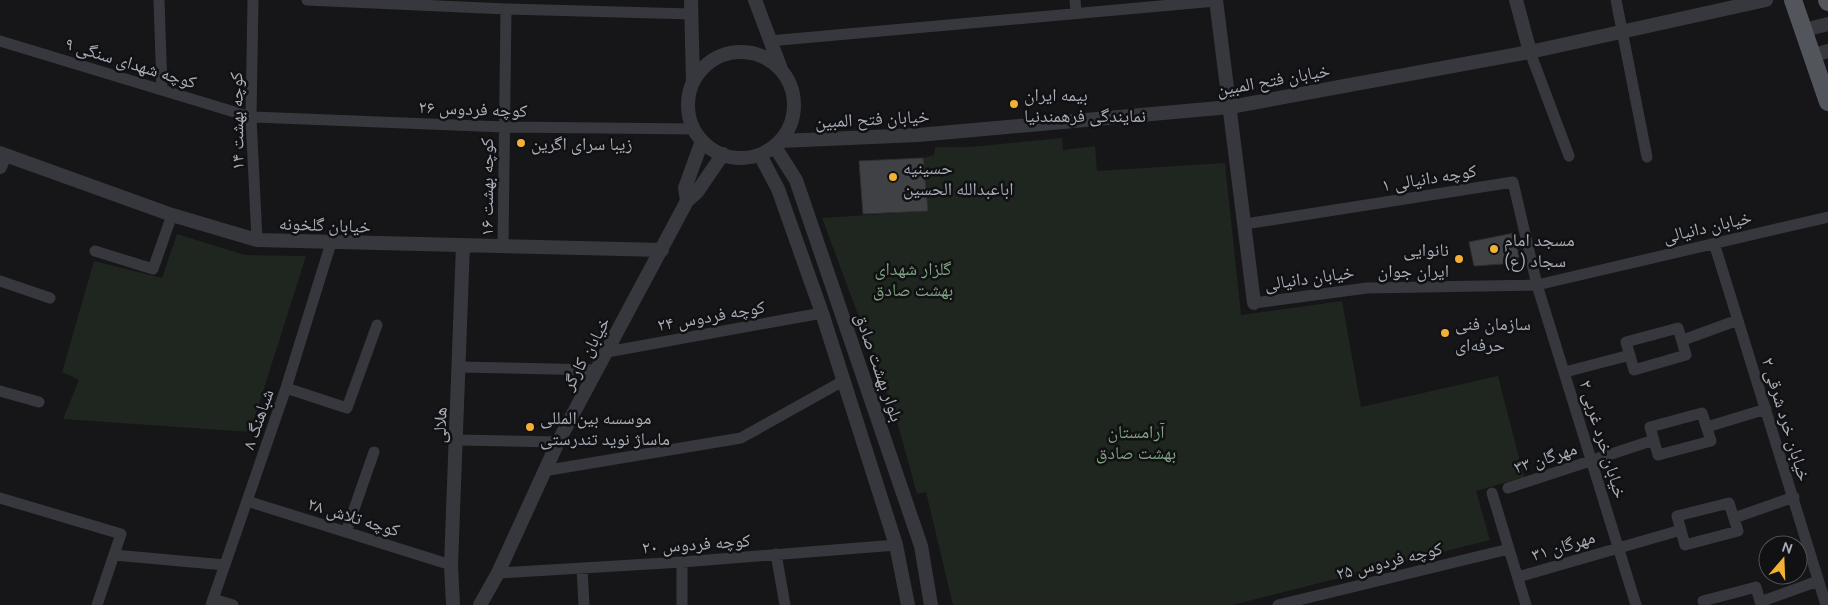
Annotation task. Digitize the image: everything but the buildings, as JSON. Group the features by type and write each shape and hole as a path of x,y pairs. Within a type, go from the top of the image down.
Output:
{"main road":[{"path":"1793,0 1804,30 1820,54 1828,102"}],"street":[{"path":"160,0 162,89"},
{"name":"کوچه بهشت ۱۴","path":"253,0 252,117 257,240"},
{"path":"306,0 506,9 691,7 693,82"},
{"path":"755,0 781,70 790,84 794,101 793,118 786,134 777,144 760,155 744,158 723,154 702,141 694,129 689,115 688,98 693,82 703,68 717,57 734,52 751,53 767,59 781,70"},
{"path":"1075,0 1076,13"},
{"path":"770,40 1216,0"},
{"name":"خیابان دانیالی","path":"1216,0 1254,303 1367,288 1537,284 1828,217"},
{"path":"1516,0 1530,52 1569,156"},
{"path":"1616,0 1647,157"},
{"name":"خیابان فتح المبین","path":"777,144 918,135 1230,107 1623,34 1766,0"},
{"name":"کوچه بهشت ۱۶","path":"503,246 506,9"},
{"path":"1804,30 1828,24"},
{"name":"کوچه شهدای سنگی ۹","path":"0,41 252,117"},
{"name":"کوچه فردوس ۲۶","path":"252,117 504,127 694,129"},
{"name":"خیابان کارگر","path":"686,201 685,188 702,141"},
{"name":"بلوار بهشت صادق","path":"777,144 796,180 918,537 931,605"},
{"name":"خیابان کارگر","path":"480,605 498,573 543,471 662,250 686,201 698,192 723,154"},
{"path":"760,155 778,189 822,313 896,545 908,605"},
{"name":"خیابان گلخونه","path":"2,158 172,215 257,240 331,244 662,250"},
{"name":"کوچه دانیالی ۱","path":"1245,224 1514,182 1537,284"},
{"path":"95,250 153,269 172,215"},
{"name":"خیابان خرد شرقی ۲","path":"1714,243 1826,605"},
{"name":"شباهنگ ۸","path":"212,602 286,388 331,244"},
{"name":"هلالی","path":"453,605 451,565 464,246"},
{"path":"0,281 50,298"},
{"name":"خیابان خرد غربی ۲","path":"1537,284 1593,460 1636,605"},
{"name":"کوچه فردوس ۲۴","path":"607,352 822,313"},
{"path":"1683,340 1738,320"},
{"path":"286,388 347,408 377,325"},
{"path":"1678,328 1683,340 1686,355 1634,370 1626,342 1678,328"},
{"path":"1565,372 1630,356"},
{"path":"459,367 598,370"},
{"path":"543,471 741,438 843,381"},
{"path":"0,391 39,402"},
{"path":"1707,427 1766,409"},
{"path":"1702,413 1711,441 1658,455 1654,440 1650,427 1702,413"},
{"path":"457,440 558,442"},
{"name":"مهرگان ۳۳","path":"1508,488 1654,440"},
{"path":"346,532 374,452"},
{"path":"1492,493 1526,605"},
{"path":"0,498 121,534 97,605"},
{"path":"1734,518 1794,498"},
{"name":"کوچه تلاش ۲۸","path":"247,501 451,565"},
{"path":"1729,503 1734,518 1738,531 1685,545 1677,516 1729,503"},
{"name":"مهرگان ۳۱","path":"1518,578 1681,530"},
{"name":"کوچه فردوس ۲۰","path":"498,573 682,562 896,545"},
{"name":"کوچه فردوس ۲۵","path":"1278,605 1509,549"},
{"path":"776,554 784,605"},
{"path":"114,555 224,566"},
{"path":"682,562 682,605"},
{"path":"582,569 584,605"},
{"path":"1705,605 1703,600 1756,587 1761,604 1818,581"},
{"path":"212,602 233,605"}],"green space":[{"name":"آرامستان بهشت صادق","path":"1062,138 1063,150 1095,146 1097,171 1225,163 1241,315 1342,301 1361,407 1498,376 1524,477 1476,491 1490,540 1232,605 953,605 926,492 917,494 895,414 822,218 928,211 923,158 934,155 935,147 970,147"},
{"path":"177,234 245,255 306,256 250,432 63,419 79,380 62,372 94,261 162,278"}],"place":[{"name":"بیمه ایران نمایندگی فرهمندنیا","path":"1014,104"},
{"name":"زیبا سرای اگرین","path":"521,143"},
{"name":"حسینیه اباعبدالله الحسین","path":"893,177"},
{"name":"مسجد امام سجاد (ع)","path":"1494,249"},
{"name":"نانوایی ایران جوان","path":"1459,259"},
{"name":"سازمان فنی حرفه‌ای","path":"1445,333"},
{"name":"موسسه بین‌المللی ماساژ نوید تندرستی","path":"530,427"}],"park label":[{"name":"گلزار شهدای بهشت صادق","path":"913,278"}]}
